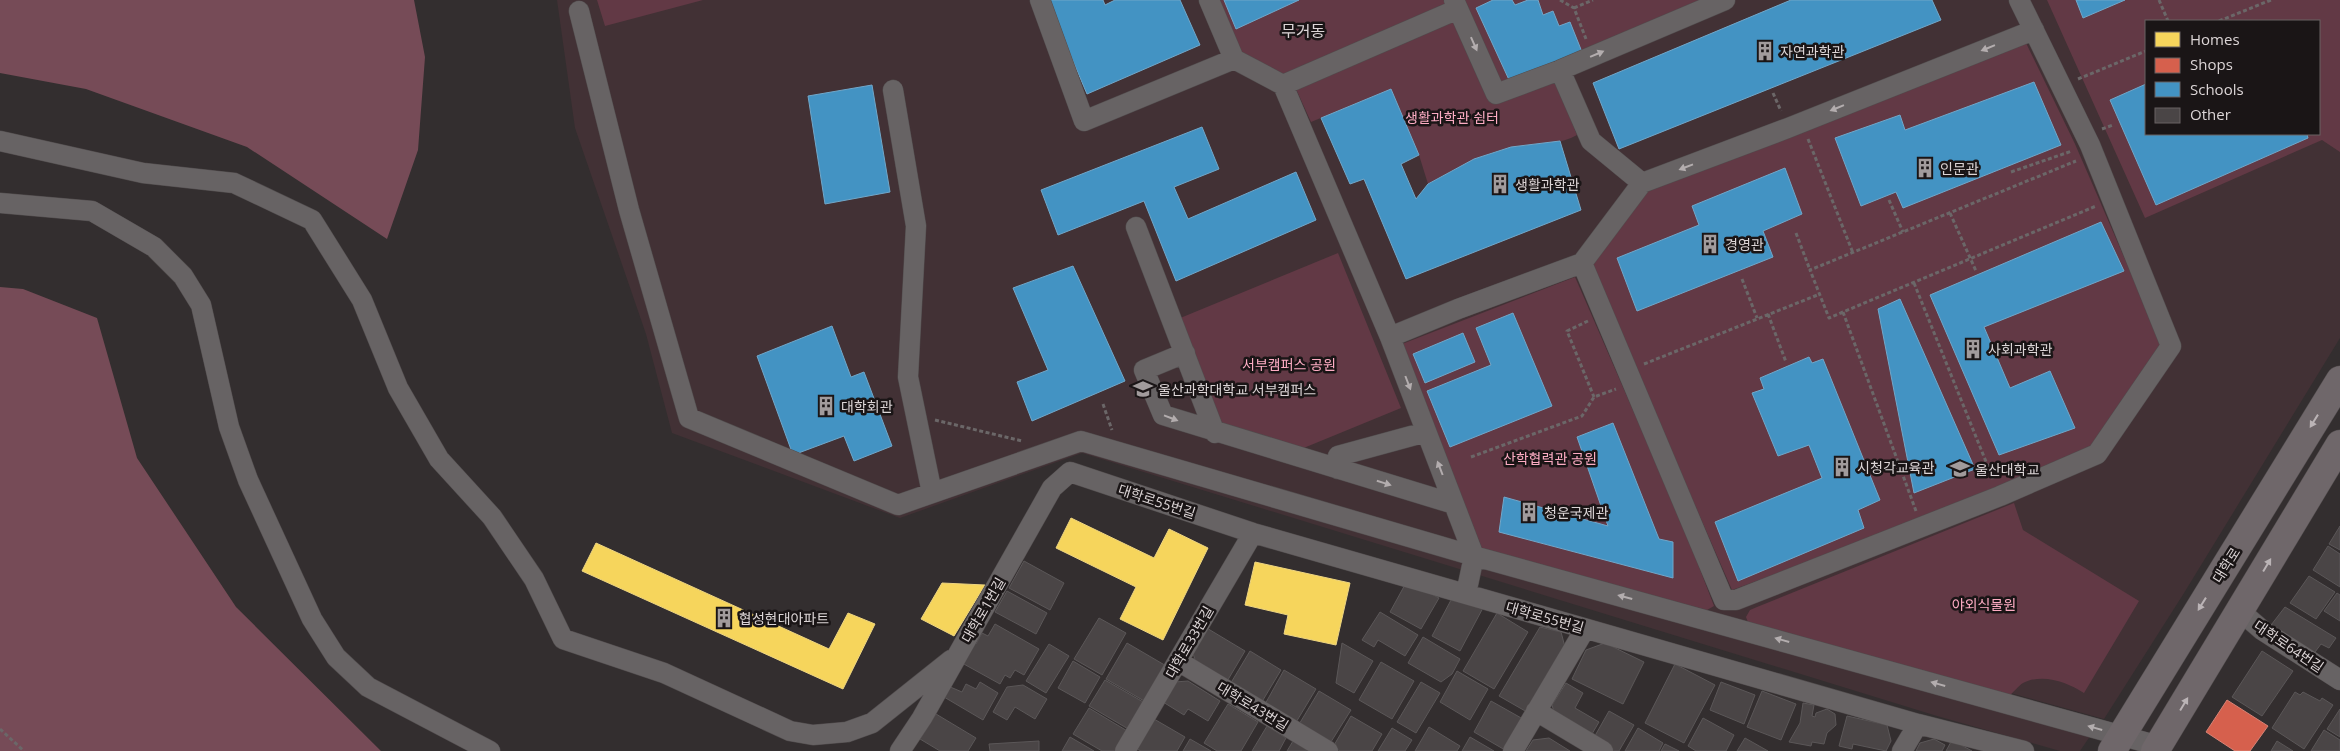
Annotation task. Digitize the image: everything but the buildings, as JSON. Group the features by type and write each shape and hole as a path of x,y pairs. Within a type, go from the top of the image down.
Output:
{"main road":[{"name":"대학로","path":"2117,743 2340,380"},
{"path":"2157,748 2340,444"}],"street":[{"path":"1040,0 1084,121 1234,59"},
{"path":"1209,0 1234,59 1283,85 1390,337 1474,556 1466,594"},
{"path":"1283,85 1456,5 1496,94 1560,70 1725,0"},
{"path":"1724,600 1736,600 1923,527 2097,454 2171,346 2085,152 2034,30 2019,0"},
{"path":"579,11 629,210 689,418 898,505 1081,441 1474,556 1736,627 2117,743 2157,748"},
{"path":"1390,337 1458,309 1582,263 1642,183 1788,128 2034,30"},
{"path":"1560,70 1591,141 1642,183"},
{"path":"892,90 916,226 908,377 932,494"},
{"path":"0,141 142,173 234,183 312,220 362,300 398,388 439,459 492,517 534,579 563,639 664,673 790,731 813,735 847,732 872,723 958,654"},
{"path":"0,203 92,211 154,247 183,276 201,305 229,427 248,480 312,619 336,657 368,687 490,751"},
{"path":"1136,227 1215,433"},
{"path":"1582,263 1736,627"},
{"path":"1185,353 1144,370 1163,415 1215,433 1454,504"},
{"path":"1338,469 1338,456 1426,432"},
{"name":"대학로1번길","path":"900,751 922,718 1052,488 1070,472"},
{"name":"대학로55번길","path":"1070,472 1253,532 1918,724 2024,751"},
{"name":"대학로33번길","path":"1125,751 1253,532"},
{"name":"대학로64번길","path":"2240,611 2262,630 2340,680"},
{"path":"1513,751 1585,629"},
{"name":"대학로43번길","path":"1178,661 1328,751"},
{"path":"1536,711 1603,751"},
{"path":"1902,751 1918,724"}],"path":[{"path":"1560,0 1574,8 1592,56"},
{"path":"1574,8 1593,0"},
{"path":"2159,0 2168,20"},
{"path":"2221,20 2271,0"},
{"path":"2074,81 2145,51"},
{"path":"1806,134 1853,253"},
{"path":"2011,172 2085,152"},
{"path":"1810,270 1950,213 2085,152"},
{"path":"1889,200 1903,232"},
{"path":"1796,233 1829,318 2099,205"},
{"path":"1950,213 1976,271"},
{"path":"1742,280 1757,318"},
{"path":"1914,282 1995,484"},
{"path":"1637,366 1820,294"},
{"path":"1843,312 1918,514"},
{"path":"1768,314 1786,362"},
{"path":"1471,457 1582,416 1594,397 1567,331"},
{"path":"916,416 1056,450"},
{"path":"0,729 24,751"}],"shaded area":[{"path":"0,0 414,0 425,57 418,150 387,239 247,147 86,89 0,73"},
{"path":"557,0 2340,0 2340,338 2184,593 2104,719 1891,660 2101,720 2080,751 2060,751 1937,716 1082,453 900,518 672,433 646,334 575,128"},
{"path":"0,287 23,289 97,318 137,458 236,607 381,751 0,751"}],"green space":[{"path":"597,0 703,0 605,26"},
{"path":"1216,0 1450,0 1451,4 1284,79 1239,55"},
{"path":"1454,0 1725,0 1496,94"},
{"path":"2047,0 2340,0 2340,152 2322,140 2145,218"},
{"name":"생활과학관 쉼터","path":"1455,18 1495,100 1554,77 1577,135 1562,141 1513,147 1490,153 1428,184 1419,155 1391,89 1311,122 1296,89"},
{"path":"2026,43 2075,144 2163,347 2092,449 1918,522 1732,590 1589,263 1641,194"},
{"name":"서부캠퍼스 공원","path":"1338,253 1401,408 1289,454 1215,433 1173,321"},
{"name":"산학협력관 공원","path":"1575,277 1683,525 1714,606 1707,610 1483,551 1402,344"},
{"name":"야외식물원","path":"2014,503 2023,530 2139,601 2084,693 2063,682 2039,679 2023,683 2008,697 1749,625 1746,617 1750,610"}],"place":[{"name":"자연과학관","path":"1765,51"},
{"name":"인문관","path":"1925,168"},
{"name":"생활과학관","path":"1500,184"},
{"name":"경영관","path":"1710,244"},
{"name":"사회과학관","path":"1973,349"},
{"name":"울산과학대학교 서부캠퍼스","path":"1143,389"},
{"name":"대학회관","path":"826,406"},
{"name":"시청각교육관","path":"1842,467"},
{"name":"울산대학교","path":"1960,469"},
{"name":"청운국제관","path":"1529,512"},
{"name":"협성현대아파트","path":"724,618"}],"district":[{"name":"무거동","path":"1303,31"}]}
